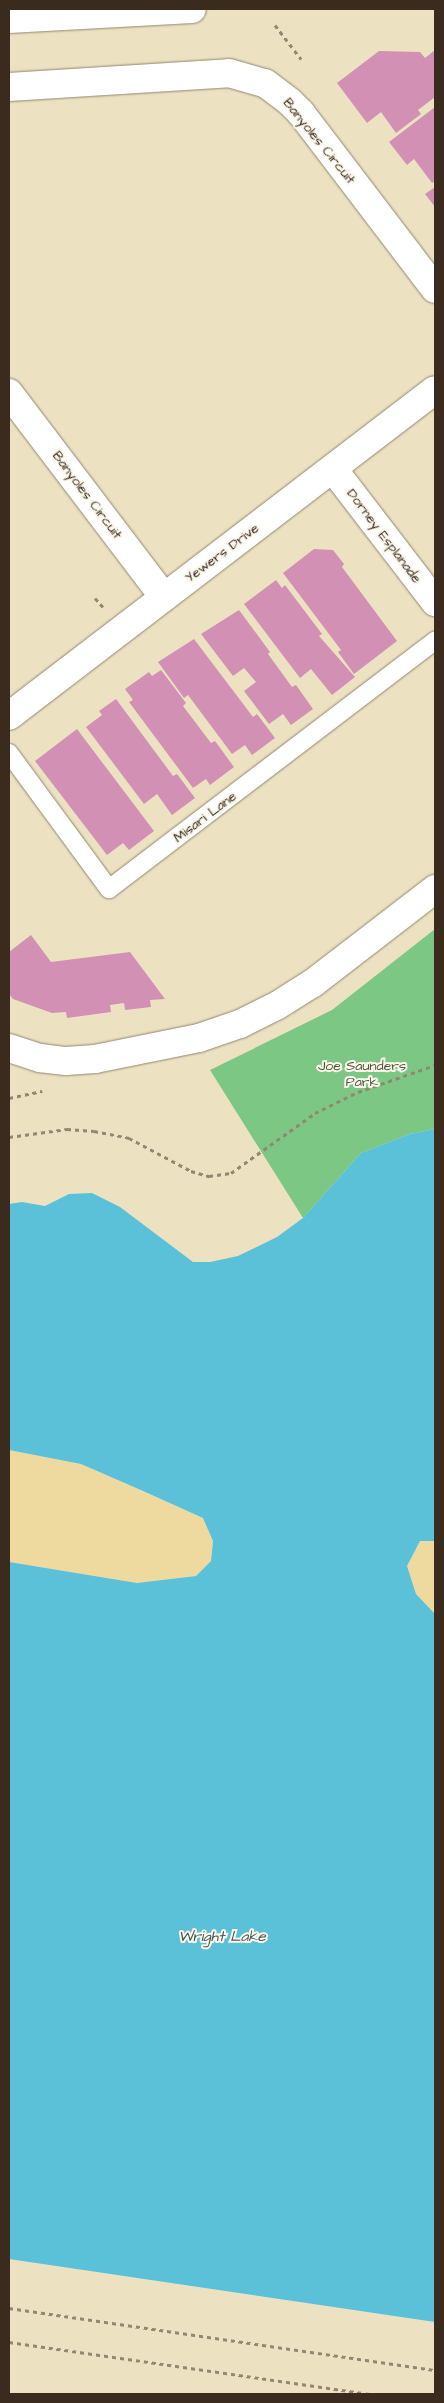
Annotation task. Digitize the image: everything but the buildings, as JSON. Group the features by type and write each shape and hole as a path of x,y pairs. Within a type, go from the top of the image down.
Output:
{"street":[{"path":"9,19 192,9"},
{"name":"Banyoles Circuit","path":"9,87 229,73 265,83 301,113 435,289"},
{"name":"Yewers Drive","path":"9,716 435,390"},
{"name":"Banyoles Circuit","path":"9,393 164,597"},
{"name":"Dorney Esplanade","path":"333,469 435,602"},
{"path":"9,1048 40,1058 66,1061 95,1059 199,1038 240,1024 278,1005 313,982 435,889"}],"lane":[{"name":"Misari Lane","path":"9,752 109,889 435,641"}],"path":[{"path":"275,25 301,59"},
{"path":"9,1137 67,1130 94,1131 129,1138 191,1172 209,1176 231,1174 315,1112 358,1092 435,1066"},
{"path":"9,1098 49,1090"},
{"path":"9,2308 435,2370"},
{"path":"9,2342 371,2394"}],"green space":[{"name":"Joe Saunders Park","path":"435,929 435,1129 410,1134 361,1153 303,1218 210,1070 332,1010"}],"sand":[{"path":"9,1450 81,1464 203,1518 213,1540 211,1561 196,1576 137,1583 9,1562"},
{"path":"420,1541 435,1541 435,1614 416,1594 407,1566"}],"water":[{"name":"Wright Lake","path":"435,1129 435,1541 420,1541 407,1566 416,1594 435,1614 435,2322 9,2259 9,1562 137,1583 196,1576 211,1561 213,1541 203,1518 143,1491 81,1464 9,1450 9,1204 22,1202 45,1206 69,1194 92,1193 120,1207 193,1262 210,1262 238,1256 277,1237 303,1218 361,1153 410,1134"}]}
